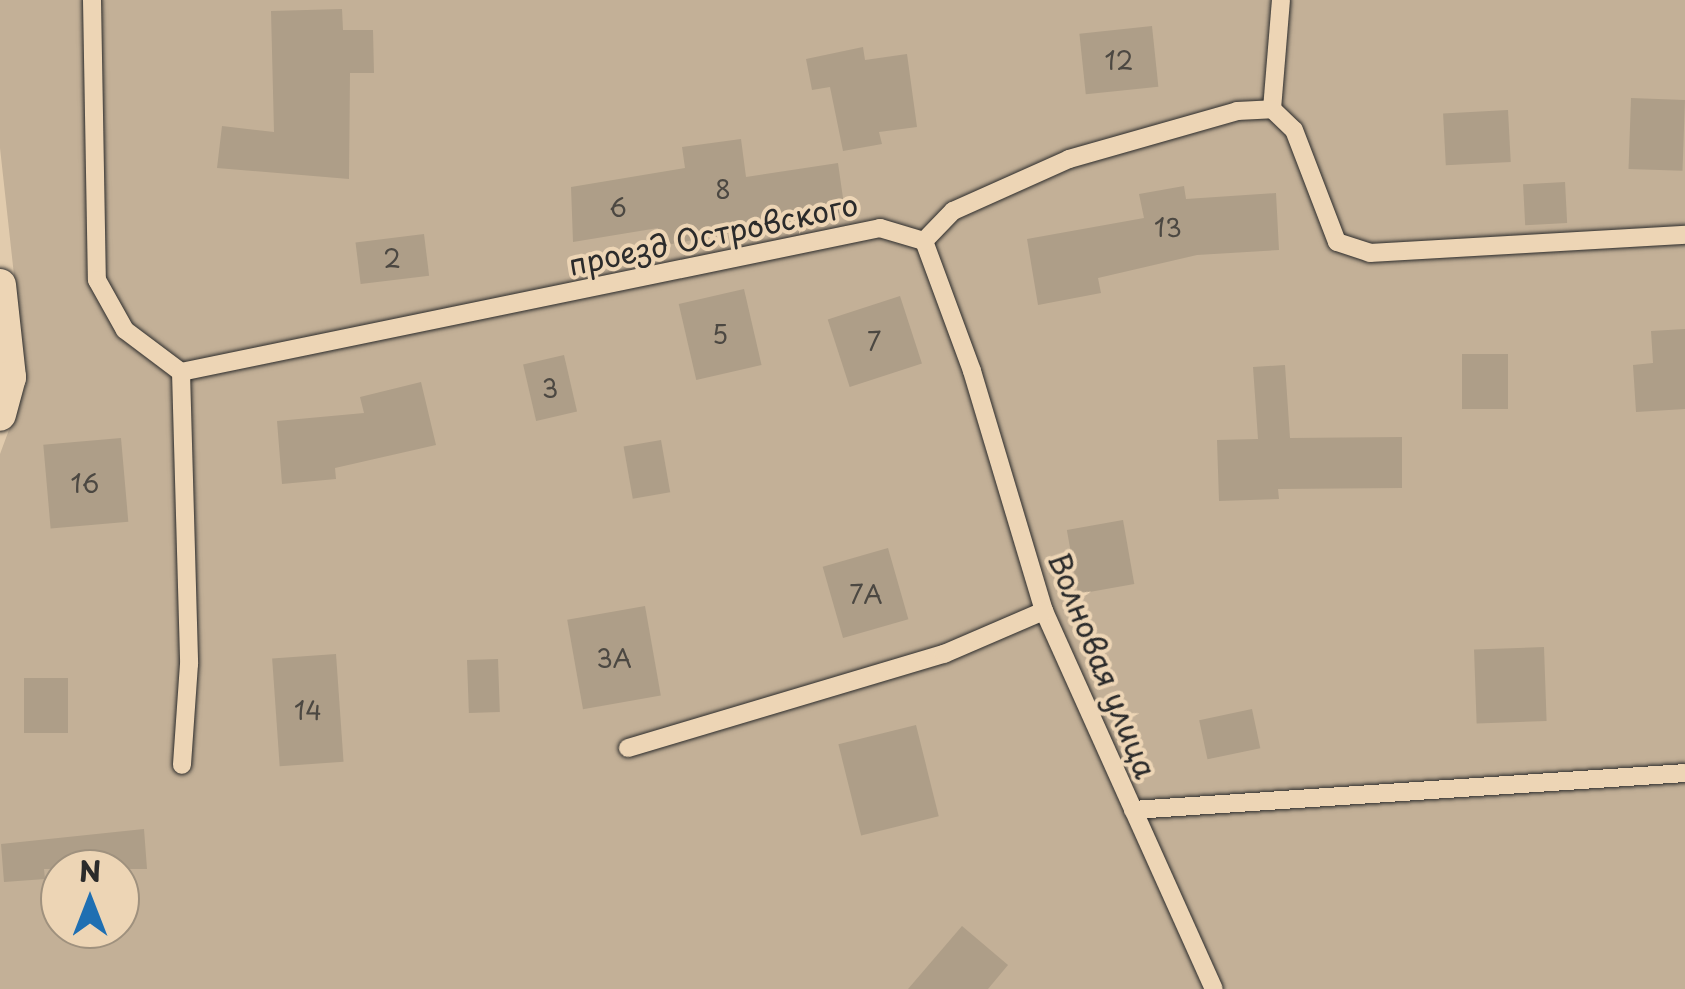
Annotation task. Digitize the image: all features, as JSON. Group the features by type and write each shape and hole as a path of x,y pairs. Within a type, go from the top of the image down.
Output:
{"street":[{"path":"0,285 10,377 0,415"}],"lane":[{"path":"92,0 97,280 125,330 180,372 189,664 182,766"},
{"path":"1272,109 1281,0"},
{"path":"924,241 952,211 1069,159 1237,111 1272,109 1294,130 1337,242 1370,253 1685,235"},
{"name":"проезд Островского","path":"180,372 880,228 924,241"},
{"name":"Волновая улица","path":"924,241 928,266 972,372 1044,610 1214,989"},
{"path":"628,748 944,654 1044,610"},
{"path":"1133,810 1685,773"}],"shaded area":[{"path":"0,0 1685,0 1685,989 0,989 0,454 26,384 0,148"}],"building":[{"path":"342,9 343,30 373,30 374,73 350,73 349,179 217,168 222,126 274,132 271,11"},
{"path":"1152,26 1158,87 1086,94 1079,34"},
{"path":"863,47 865,60 907,54 917,127 879,132 882,144 843,151 830,87 812,90 806,59"},
{"path":"1631,98 1685,100 1682,171 1629,169"},
{"path":"1508,110 1511,162 1446,165 1443,113"},
{"path":"741,139 746,177 838,163 845,212 661,246 658,228 573,242 571,187 685,168 682,147"},
{"path":"1565,182 1567,223 1525,225 1523,184"},
{"path":"1184,186 1186,199 1276,193 1279,250 1197,255 1098,278 1101,293 1038,305 1027,239 1144,218 1139,194"},
{"path":"424,234 429,276 361,284 356,242"},
{"path":"744,289 762,365 696,380 679,304"},
{"path":"900,296 922,364 850,387 828,319"},
{"path":"1685,329 1685,409 1636,412 1633,365 1653,363 1651,331"},
{"path":"1462,354 1508,354 1508,409 1462,409"},
{"path":"564,355 577,412 536,421 523,364"},
{"path":"1285,365 1290,438 1402,437 1402,488 1278,489 1279,499 1219,501 1217,440 1258,439 1253,367"},
{"path":"421,382 436,445 335,468 336,479 282,484 277,421 364,413 360,397"},
{"path":"121,438 128,522 51,528 43,445"},
{"path":"661,440 670,492 633,499 624,447"},
{"path":"1123,520 1134,584 1078,594 1067,530"},
{"path":"888,548 908,619 843,638 823,567"},
{"path":"645,606 661,696 583,709 567,620"},
{"path":"1544,647 1547,721 1477,723 1474,649"},
{"path":"336,654 344,762 280,766 272,658"},
{"path":"498,659 500,712 469,713 467,660"},
{"path":"24,678 68,678 68,733 24,733"},
{"path":"1252,709 1260,748 1207,759 1199,720"},
{"path":"916,725 939,816 861,836 838,744"},
{"path":"144,829 147,869 140,869 140,849 40,849 40,879 4,882 1,844"},
{"path":"962,926 1008,965 988,989 908,989"}]}
